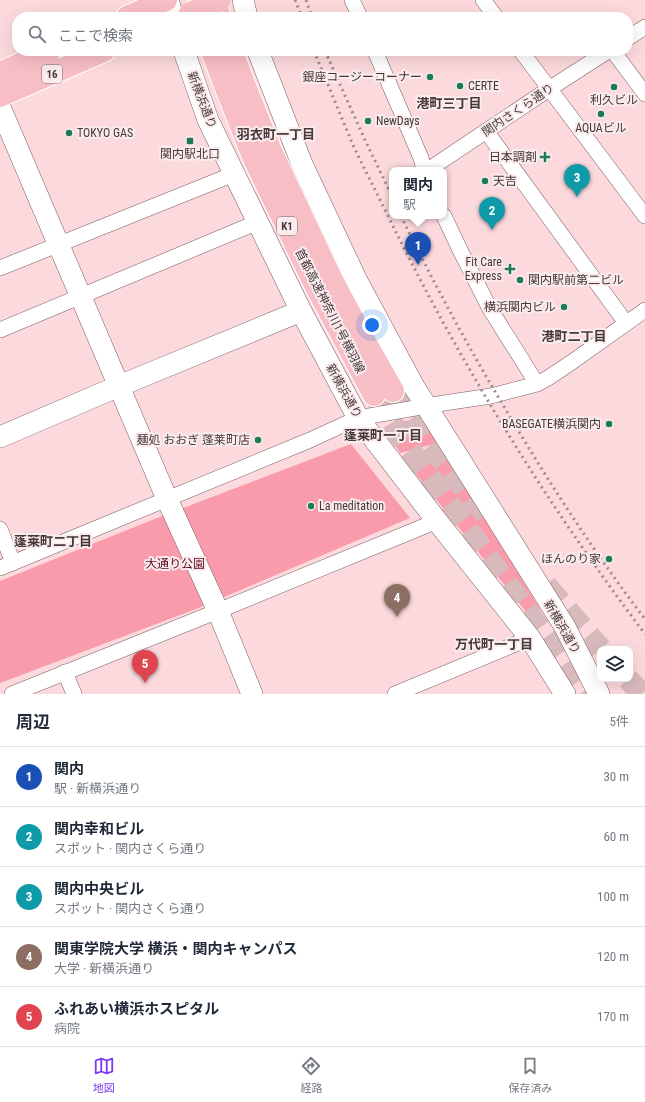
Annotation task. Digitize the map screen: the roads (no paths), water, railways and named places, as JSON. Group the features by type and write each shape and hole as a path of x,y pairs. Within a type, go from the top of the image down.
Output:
{"highway":[{"path":"139,12 167,0"},
{"path":"214,0 218,12"},
{"path":"190,12 220,0"},
{"name":"16","path":"0,73 39,56"},
{"name":"16","path":"0,96 92,56"},
{"name":"首都高速神奈川1号横羽線","path":"214,56 254,159 316,287 383,393 360,333 332,280 271,151 234,56"}],"street":[{"path":"167,0 186,12"},
{"path":"242,0 246,12"},
{"path":"352,0 358,12"},
{"path":"483,0 492,12"},
{"path":"633,35 645,27"},
{"name":"新横浜通り","path":"186,56 208,120 301,311 358,418 437,521 530,638 565,694"},
{"name":"新横浜通り","path":"260,56 302,164 356,279 413,385 565,628 599,694"},
{"path":"377,56 421,158 423,167"},
{"path":"525,56 645,216"},
{"name":"関内さくら通り","path":"432,167 600,56"},
{"path":"617,56 645,94"},
{"path":"0,107 167,499 218,611 252,694"},
{"path":"486,131 626,323"},
{"path":"0,268 234,174"},
{"path":"445,219 490,309 537,384"},
{"path":"0,330 258,222"},
{"path":"0,529 7,565 310,440 358,418 491,396 537,384 578,358 645,310"},
{"path":"0,437 301,311"},
{"path":"12,694 437,521"},
{"path":"400,693 530,638"},
{"path":"65,672 74,694"}],"tunnel":[{"path":"393,391 464,488 490,519"},
{"path":"374,395 398,433 587,694"},
{"path":"546,585 598,646"},
{"path":"631,682 642,694"}],"railway":[{"path":"295,0 300,12"},
{"path":"306,0 310,12"},
{"path":"316,56 353,145 389,217"},
{"path":"327,56 389,190"},
{"path":"390,219 445,327 507,432 539,484 573,534 645,634"},
{"path":"402,219 454,320 527,446 592,546 645,619"}],"place":[{"name":"銀座コージーコーナー","path":"430,77"},
{"name":"CERTE","path":"460,86"},
{"name":"利久ビル","path":"614,87"},
{"name":"AQUAビル","path":"601,114"},
{"name":"NewDays","path":"368,121"},
{"name":"TOKYO GAS","path":"69,133"},
{"name":"関内駅北口","path":"190,141"},
{"name":"日本調剤","path":"545,157"},
{"name":"天吉","path":"485,181"},
{"name":"関内中央ビル","path":"577,197"},
{"name":"関内幸和ビル","path":"492,230"},
{"name":"関内","path":"418,265"},
{"name":"Fit Care Express","path":"510,269"},
{"name":"関内駅前第二ビル","path":"520,280"},
{"name":"横浜関内ビル","path":"564,307"},
{"name":"BASEGATE横浜関内","path":"609,424"},
{"name":"麺処 おおぎ 蓬莱町店","path":"258,440"},
{"name":"La meditation","path":"311,506"},
{"name":"ほんのり家","path":"609,559"},
{"name":"関東学院大学 横浜・関内キャンパス","path":"397,617"},
{"name":"ふれあい横浜ホスピタル","path":"145,683"}],"district":[{"name":"港町三丁目","path":"449,103"},
{"name":"羽衣町一丁目","path":"276,134"},
{"name":"港町二丁目","path":"574,336"},
{"name":"蓬莱町一丁目","path":"383,435"},
{"name":"蓬莱町二丁目","path":"53,541"},
{"name":"万代町一丁目","path":"494,644"}],"park label":[{"name":"大通り公園","path":"175,564"}]}
